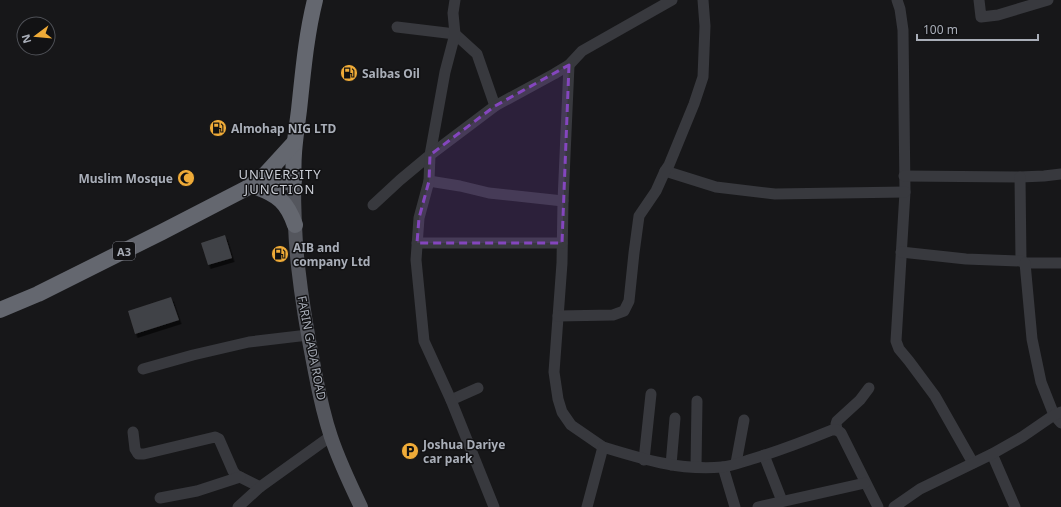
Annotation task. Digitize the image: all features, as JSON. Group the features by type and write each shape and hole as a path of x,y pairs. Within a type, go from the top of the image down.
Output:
{"highway":[{"path":"293,176 294,143 306,48 315,0"},
{"name":"A3","path":"255,184 294,143"},
{"name":"A3","path":"0,310 44,291 255,184 293,176"},
{"path":"255,184 285,204 291,213 295,225"}],"main road":[{"name":"FARIN GADA ROAD","path":"293,176 298,265 308,335 319,393 331,436 345,473 361,507"}],"street":[{"path":"456,0 453,13 455,34 445,72 430,156 429,182 420,218 416,260 424,341 451,400 494,507"},
{"path":"373,205 400,180 495,106 554,74 569,65 582,52 672,0"},
{"path":"558,316 614,315 624,311 629,301 639,216 656,191 669,165 703,77 705,26 703,0"},
{"path":"897,0 904,30 905,192 896,341 899,349 909,360 935,396 973,463"},
{"path":"979,0 981,18 998,15 1048,0"},
{"path":"396,27 455,34 477,54 495,106"},
{"path":"569,65 562,264 554,372 558,399 562,412 572,425 603,447 644,460 696,468 723,467 785,449 832,430 837,430"},
{"path":"665,171 716,187 776,194 905,192"},
{"path":"904,176 1020,177 1061,174"},
{"path":"894,507 920,489 992,454 1059,417 1041,382 1032,339 1023,262 1020,177"},
{"path":"429,182 460,186 489,193 564,201"},
{"path":"417,243 562,243"},
{"path":"902,252 966,259 1061,263"},
{"path":"142,369 249,342 308,335"},
{"path":"451,400 478,388"},
{"path":"869,388 860,400 837,421 836,424 837,430 840,433 878,507"},
{"path":"644,460 651,394"},
{"path":"696,468 697,401"},
{"path":"671,465 675,418"},
{"path":"736,463 744,420"},
{"path":"132,432 135,449 138,454 144,454 215,437 219,439 236,475 260,487"},
{"path":"238,507 260,487 331,436"},
{"path":"587,507 603,447"},
{"path":"992,454 1015,507"},
{"path":"764,455 782,501"},
{"path":"723,467 735,507"},
{"path":"160,498 197,491 240,477"},
{"path":"758,507 865,483"}],"highlighted area":[{"path":"569,65 562,243 417,243 419,218 429,181 430,155 495,106"}],"building":[{"path":"225,235 232,258 208,265 201,243"},
{"path":"171,297 179,320 135,334 128,311"}],"place":[{"name":"Salbas Oil","path":"349,73"},
{"name":"Almohap NIG LTD","path":"218,128"},
{"name":"Muslim Mosque","path":"186,178"},
{"name":"AIB and company Ltd","path":"280,254"},
{"name":"Joshua Dariye car park","path":"410,451"}],"district":[{"name":"UNIVERSITY JUNCTION","path":"280,182"}]}
